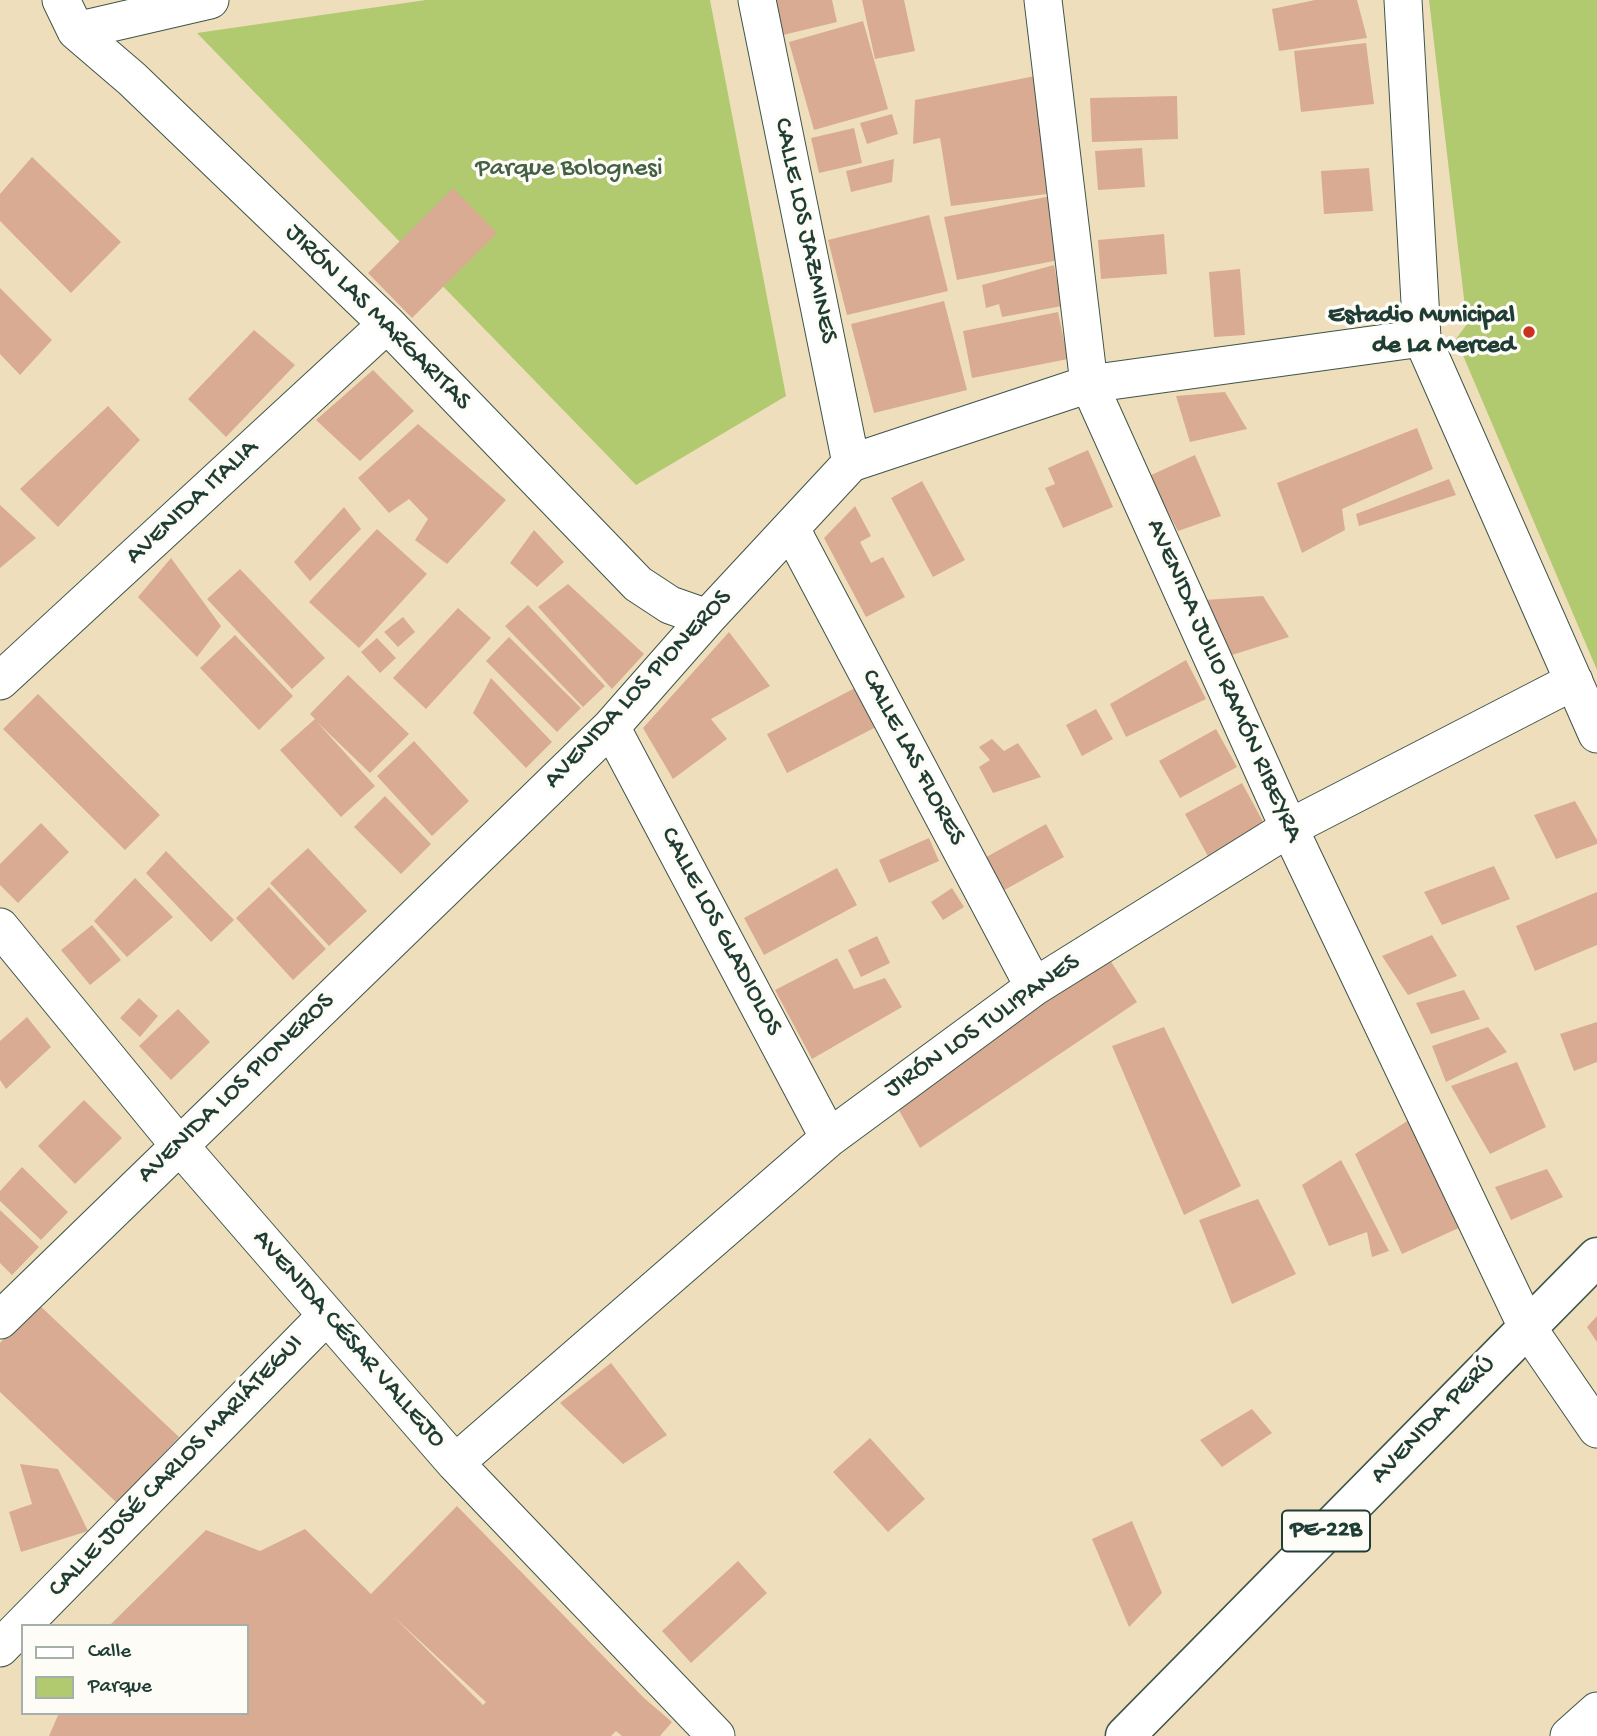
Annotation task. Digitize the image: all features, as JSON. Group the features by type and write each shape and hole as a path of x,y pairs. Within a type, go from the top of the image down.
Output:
{"highway":[{"name":"AVENIDA PERÚ","path":"1125,1736 1597,1257"}],"street":[{"path":"69,16 210,0"},
{"name":"CALLE LOS JAZMINES","path":"757,0 851,463"},
{"name":"AVENIDA JULIO RAMÓN RIBEYRA","path":"1043,0 1089,384 1289,828 1527,1327 1597,1429"},
{"path":"1403,0 1422,338 1597,734"},
{"name":"JIRÓN LAS MARGARITAS","path":"69,16 387,324 638,584 670,605 707,618"},
{"name":"AVENIDA ITALIA","path":"0,681 387,324"},
{"name":"AVENIDA LOS PIONEROS","path":"0,1320 611,727 707,618 851,463 1089,384 1422,338"},
{"name":"CALLE LAS FLORES","path":"791,529 1034,987"},
{"name":"JIRÓN LOS TULIPANES","path":"455,1463 829,1138 1034,987 1289,828 1574,681"},
{"name":"CALLE LOS GLADIOLOS","path":"611,727 829,1138"},
{"name":"AVENIDA CÉSAR VALLEJO","path":"0,927 178,1145 455,1463 716,1736"},
{"name":"CALLE JOSÉ CARLOS MARIÁTEGUI","path":"24,1624 326,1316"},
{"name":"CALLE JOSÉ CARLOS MARIÁTEGUI","path":"0,1648 21,1627"},
{"path":"1569,1736 1597,1712"}],"green space":[{"name":"Parque Bolognesi","path":"426,0 710,0 786,396 636,485 197,33"},
{"name":"Estadio Municipal de La Merced","path":"1429,0 1597,0 1597,670 1456,339 1467,324"}],"building":[{"path":"771,0 832,0 837,22 779,36"},
{"path":"862,0 904,0 915,51 875,59"},
{"path":"1315,0 1357,0 1367,38 1279,51 1272,9"},
{"path":"863,21 888,109 814,130 789,42"},
{"path":"1366,43 1374,104 1301,112 1294,51"},
{"path":"1040,75 1055,193 951,206 940,138 913,144 915,100"},
{"path":"1177,96 1178,139 1092,142 1090,98"},
{"path":"892,114 898,134 867,144 860,123"},
{"path":"854,128 862,163 819,173 811,138"},
{"path":"1142,148 1145,187 1098,190 1095,151"},
{"path":"32,157 121,242 71,293 0,221 0,194"},
{"path":"894,159 892,182 851,192 846,171"},
{"path":"1369,168 1373,211 1324,214 1321,171"},
{"path":"453,188 497,233 412,318 368,273"},
{"path":"1051,196 1064,259 957,280 944,217"},
{"path":"929,215 948,291 847,315 828,240"},
{"path":"1164,234 1167,274 1101,279 1098,240"},
{"path":"1054,265 1062,306 1002,317 999,304 986,308 982,285"},
{"path":"1240,269 1245,335 1214,337 1209,272"},
{"path":"0,288 52,340 20,375 0,354"},
{"path":"944,301 967,390 874,413 851,324"},
{"path":"1058,312 1068,359 972,378 963,331"},
{"path":"254,330 295,365 226,437 188,399"},
{"path":"373,370 414,411 360,461 316,420"},
{"path":"1225,392 1247,429 1190,442 1176,396"},
{"path":"108,406 140,440 58,527 20,489"},
{"path":"418,424 506,500 447,564 415,540 428,519 409,499 389,513 358,478"},
{"path":"1417,428 1433,469 1342,509 1345,530 1302,553 1277,483"},
{"path":"1088,450 1113,507 1063,528 1045,488 1055,484 1048,468"},
{"path":"1195,455 1221,516 1178,531 1149,476"},
{"path":"1449,479 1456,495 1359,526 1356,514"},
{"path":"922,481 965,560 933,577 891,498"},
{"path":"0,505 36,538 0,568"},
{"path":"855,506 871,536 860,542 871,563 883,557 905,597 866,617 824,538"},
{"path":"344,507 361,529 310,581 294,562"},
{"path":"377,529 427,574 359,648 309,602"},
{"path":"534,530 564,562 537,587 510,563"},
{"path":"171,558 221,626 197,657 138,597"},
{"path":"240,569 325,658 292,689 207,599"},
{"path":"568,584 644,654 612,689 538,607"},
{"path":"1263,596 1289,637 1232,655 1205,600"},
{"path":"528,605 605,686 583,707 505,626"},
{"path":"458,608 491,638 426,709 393,678"},
{"path":"403,617 415,632 398,647 384,632"},
{"path":"729,632 770,686 711,719 727,739 673,779 643,728"},
{"path":"235,635 293,696 259,730 200,668"},
{"path":"509,637 581,708 557,732 486,661"},
{"path":"377,638 396,658 380,673 361,652"},
{"path":"1186,660 1206,699 1126,737 1110,704"},
{"path":"348,675 409,734 370,773 317,722 375,786 341,817 280,750 315,719 310,714"},
{"path":"491,678 552,742 526,768 473,713"},
{"path":"855,688 876,727 787,773 767,734"},
{"path":"38,694 160,815 125,850 3,729"},
{"path":"1096,709 1113,739 1082,756 1066,725"},
{"path":"1216,729 1237,767 1180,798 1159,761"},
{"path":"992,739 1004,751 1018,743 1041,777 993,793 979,767 990,760 979,747"},
{"path":"414,741 469,801 432,836 377,776"},
{"path":"1242,783 1267,829 1210,860 1185,814"},
{"path":"385,796 431,844 401,874 354,827"},
{"path":"1575,801 1597,844 1556,859 1534,815"},
{"path":"41,823 69,852 18,903 0,885 0,864"},
{"path":"1046,824 1064,857 999,893 981,860"},
{"path":"929,838 939,861 889,883 879,860"},
{"path":"308,848 367,911 329,946 270,883"},
{"path":"166,851 234,920 211,942 146,873"},
{"path":"1494,866 1510,899 1442,925 1424,892"},
{"path":"837,868 857,905 764,955 744,918"},
{"path":"135,878 173,917 127,957 94,921"},
{"path":"269,887 326,949 293,980 236,918"},
{"path":"952,888 964,907 943,920 931,902"},
{"path":"1597,892 1597,945 1535,971 1516,926"},
{"path":"92,925 121,960 90,985 61,950"},
{"path":"1432,935 1457,976 1408,995 1382,956"},
{"path":"877,936 890,963 861,977 848,950"},
{"path":"1108,957 1137,1002 920,1148 896,1105"},
{"path":"837,958 854,989 885,978 902,1007 812,1059 775,990"},
{"path":"1464,990 1480,1019 1431,1034 1416,1003"},
{"path":"139,998 158,1016 140,1037 120,1018"},
{"path":"178,1009 210,1042 171,1080 139,1046"},
{"path":"27,1017 51,1047 6,1089 0,1080 0,1041"},
{"path":"1597,1022 1597,1062 1574,1071 1560,1034"},
{"path":"1164,1027 1241,1186 1184,1215 1112,1046"},
{"path":"1488,1027 1507,1052 1446,1082 1432,1046"},
{"path":"1517,1062 1546,1127 1490,1154 1451,1086"},
{"path":"84,1100 122,1138 75,1184 38,1146"},
{"path":"1409,1120 1463,1226 1402,1254 1355,1154"},
{"path":"1341,1160 1389,1251 1372,1257 1367,1232 1329,1246 1302,1185"},
{"path":"22,1167 68,1212 41,1240 0,1201 0,1191"},
{"path":"1547,1169 1563,1197 1511,1220 1495,1187"},
{"path":"1258,1199 1296,1274 1232,1304 1199,1220"},
{"path":"0,1210 39,1247 12,1275 0,1263"},
{"path":"37,1303 179,1437 117,1503 0,1392 0,1343"},
{"path":"1597,1316 1597,1342 1587,1327"},
{"path":"611,1363 667,1435 623,1464 560,1403"},
{"path":"1252,1409 1272,1433 1222,1467 1200,1440"},
{"path":"870,1438 925,1499 888,1532 833,1472"},
{"path":"20,1464 58,1469 88,1531 21,1552 9,1512 32,1504"},
{"path":"457,1506 644,1698 672,1722 660,1736 622,1736 616,1731 611,1736 49,1736 58,1715 248,1715 248,1624 111,1624 206,1530 260,1551 305,1529 371,1594","holes":["393,1616 486,1702 483,1705"]},
{"path":"1132,1521 1162,1593 1129,1627 1092,1539"},
{"path":"738,1561 767,1593 691,1663 662,1631"}],"place":[{"name":"Estadio Municipal de La Merced","path":"1529,332"}]}
